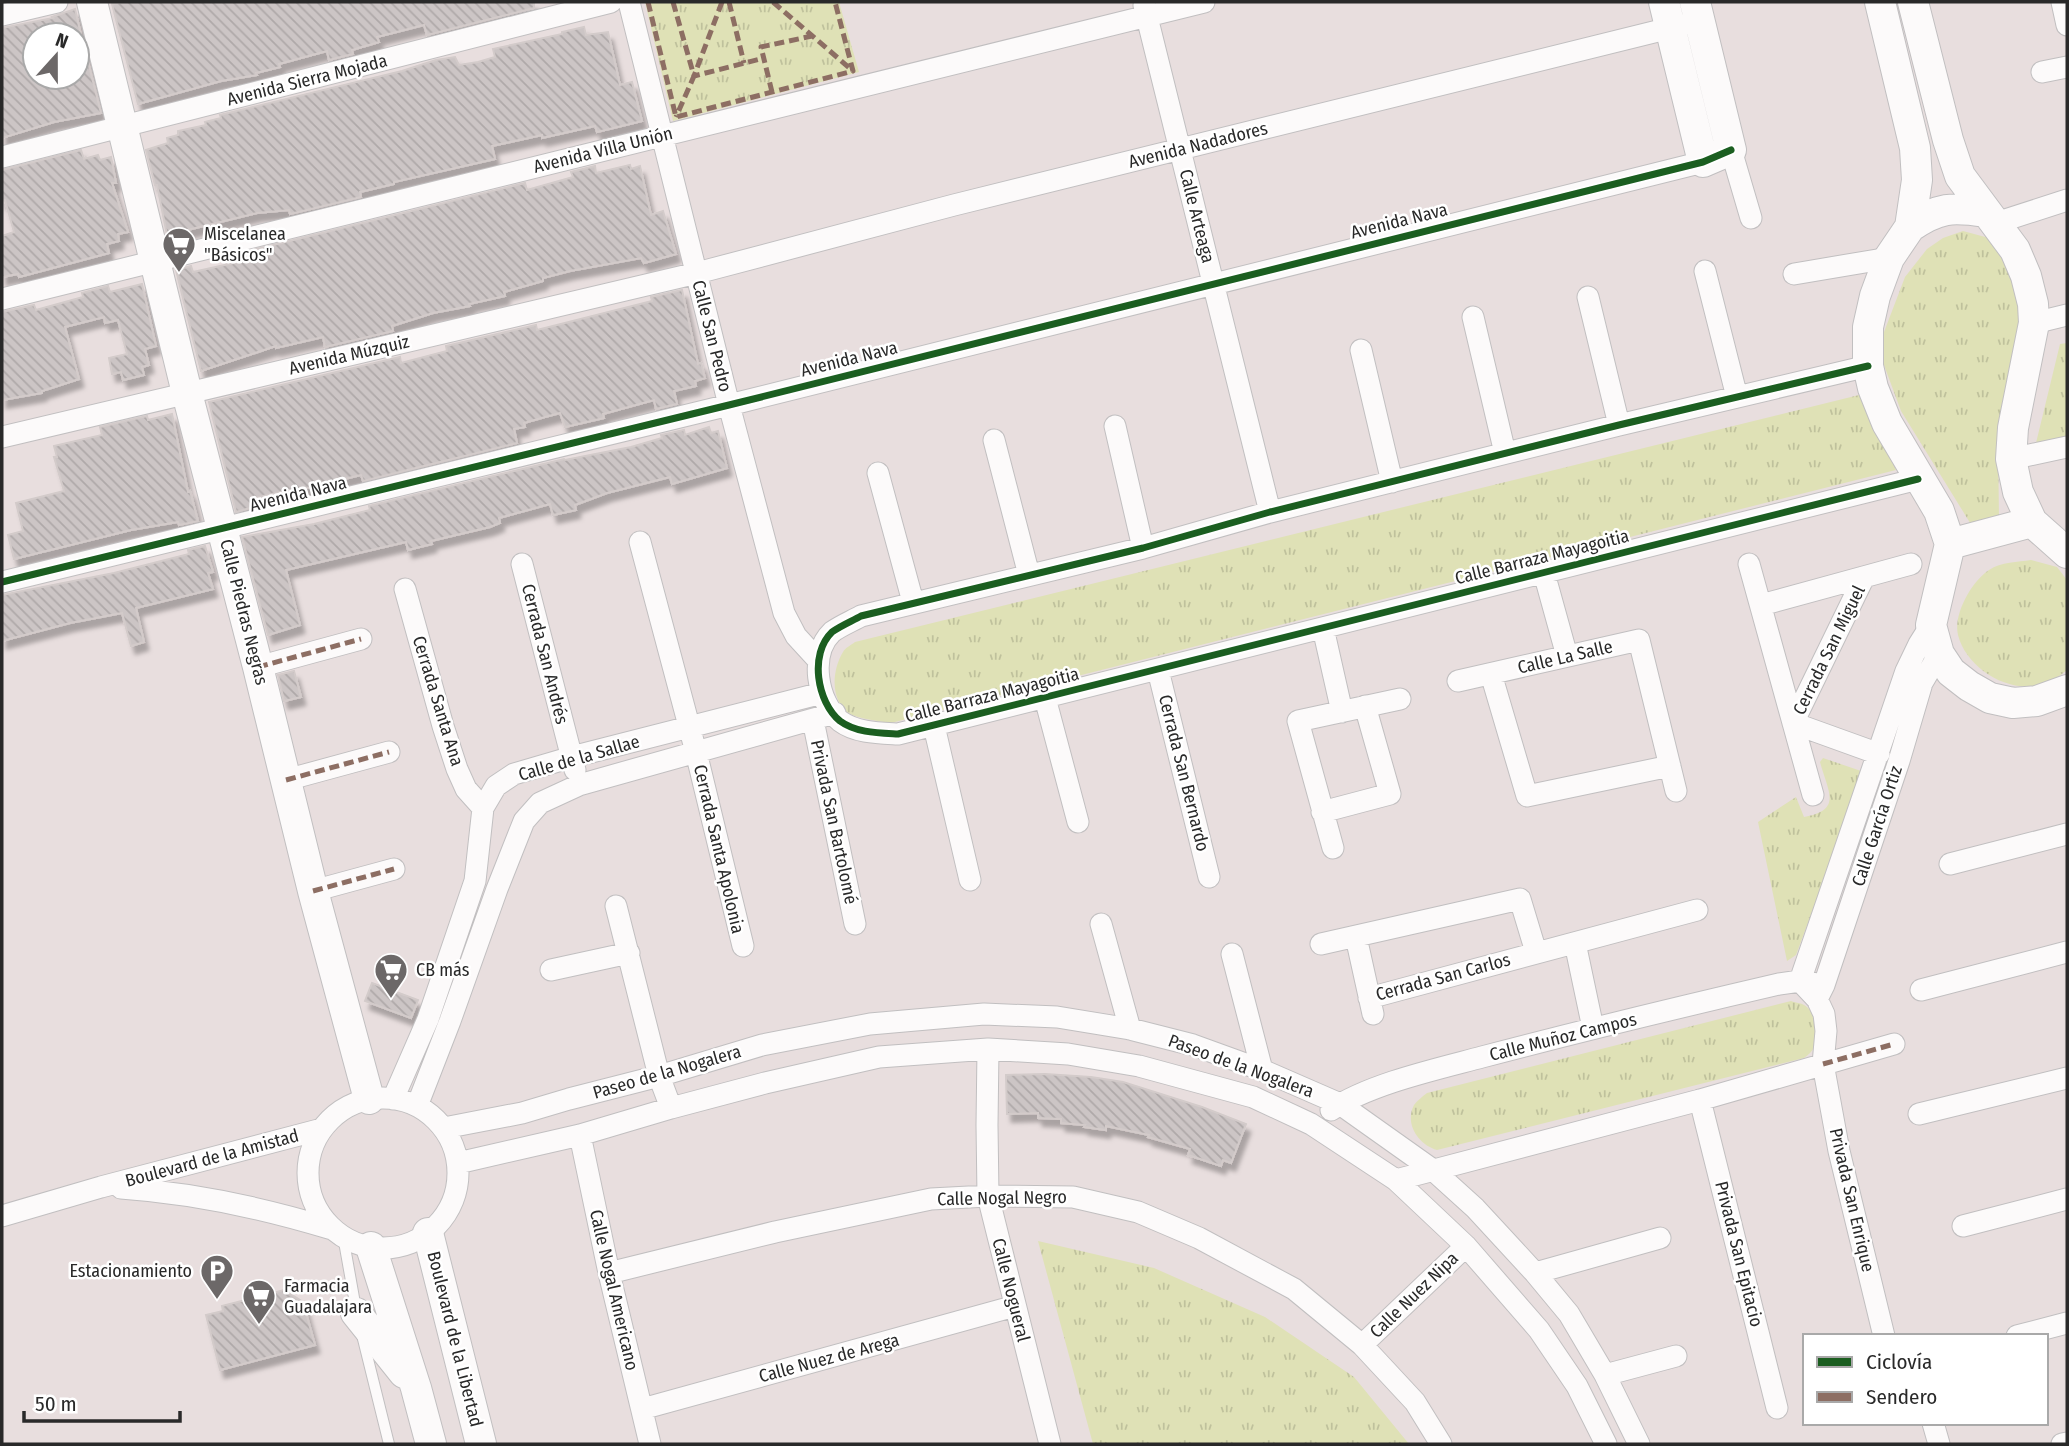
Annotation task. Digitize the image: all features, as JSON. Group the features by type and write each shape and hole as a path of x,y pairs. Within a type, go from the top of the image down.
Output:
{"street":[{"path":"2,15 57,2"},
{"name":"Calle Piedras Negras","path":"92,2 187,393 313,891 381,1099"},
{"name":"Avenida Sierra Mojada","path":"2,157 611,2"},
{"name":"Calle San Pedro","path":"629,2 729,405 784,613 796,636 818,660"},
{"name":"Avenida Villa Unión","path":"2,299 662,135 1145,9 1204,2"},
{"path":"1880,2 1914,148 1917,180 1910,227"},
{"path":"1913,2 1948,140 1960,176 2015,250 2026,276 2033,304 2034,323 2013,428 2011,459 2018,492 2032,522 2067,553"},
{"path":"2062,2 2067,24"},
{"name":"Calle Arteaga","path":"1145,9 1270,512"},
{"path":"1697,11 1731,150 1751,218"},
{"name":"Avenida Nadadores","path":"697,274 954,205 1180,149 1667,15 1697,11"},
{"path":"1667,15 1703,162 1731,150"},
{"path":"2042,72 2067,67"},
{"name":"Avenida Nava","path":"2,582 729,405 1703,162"},
{"path":"2067,200 1991,218 1963,209 1928,214 1910,227 1889,258 1875,296 1868,327 1868,366 1873,388 1887,423 1939,512 1950,544 1931,625 1939,654 1951,673 1990,698 2013,703 2037,701 2067,690"},
{"path":"1794,274 1889,258"},
{"path":"1704,271 1737,397"},
{"name":"Avenida Múzquiz","path":"2,437 697,274"},
{"path":"1588,297 1619,425"},
{"path":"2034,323 2067,315"},
{"path":"1473,317 1505,453"},
{"path":"1361,350 1392,482"},
{"path":"818,660 832,632 860,616 1143,548 1270,512 1505,453 1868,366"},
{"path":"1115,426 1143,548"},
{"path":"994,440 1028,575"},
{"path":"2011,459 2067,447"},
{"path":"878,473 913,602"},
{"name":"Calle Barraza Mayagoitia","path":"818,660 822,693 840,720 864,731 898,734 1918,479"},
{"path":"1950,544 2032,522"},
{"name":"Cerrada Santa Apolonia","path":"640,542 690,727 743,946"},
{"name":"Cerrada San Andrés","path":"522,564 579,785"},
{"name":"Cerrada San Miguel","path":"1749,564 1813,795"},
{"name":"Cerrada San Miguel","path":"1761,605 1912,564"},
{"path":"1544,573 1567,656"},
{"name":"Cerrada San Miguel","path":"1793,723 1864,577"},
{"name":"Cerrada Santa Ana","path":"405,589 457,769 466,789 483,808"},
{"name":"Calle García Ortiz","path":"1800,981 1906,671 1931,625"},
{"path":"1323,628 1342,712"},
{"path":"258,667 360,639"},
{"name":"Calle La Salle","path":"1458,681 1639,640 1670,766"},
{"name":"Calle García Ortiz","path":"1821,992 1899,761 1922,683 1939,654"},
{"name":"Cerrada San Bernardo","path":"1158,670 1209,877"},
{"path":"1491,674 1527,796 1670,766 1676,791"},
{"name":"Calle de la Sallae","path":"483,808 496,786 514,774 822,693"},
{"path":"1045,698 1078,822"},
{"path":"1333,848 1298,721 1400,699"},
{"path":"1322,812 1390,794 1365,706"},
{"name":"Calle de la Sallae","path":"416,1106 524,821 540,803 579,785 835,713"},
{"name":"Privada San Bartolomé","path":"813,720 855,924"},
{"name":"Calle García Ortiz","path":"1793,723 1879,754"},
{"path":"934,726 970,880"},
{"path":"286,780 389,752"},
{"path":"381,1099 428,1019 475,881 483,808"},
{"path":"1950,864 2067,834"},
{"path":"313,891 394,869"},
{"path":"475,881 497,889"},
{"path":"1321,944 1520,899 1536,953"},
{"path":"616,906 659,1076 671,1108"},
{"name":"Cerrada San Carlos","path":"1356,937 1371,1006 1536,953 1698,910"},
{"path":"1101,924 1130,1029"},
{"path":"1575,943 1594,1028"},
{"path":"1921,990 2067,952"},
{"path":"551,970 629,953"},
{"path":"1233,954 1262,1070"},
{"name":"Calle Muñoz Campos","path":"1311,1124 1340,1104 1395,1082 1594,1028 1779,984 1800,981 1821,992"},
{"path":"1821,992 1826,1031 1823,1063"},
{"name":"Paseo de la Nogalera","path":"443,1128 522,1113 762,1045 870,1024 984,1014 1057,1017 1130,1029 1194,1045 1262,1070 1340,1104 1433,1170 1475,1208 1569,1314 1605,1374 1639,1444"},
{"path":"1396,1180 1700,1101 1894,1044"},
{"name":"Paseo de la Nogalera","path":"458,1163 580,1135 765,1083 879,1057 988,1049 1068,1054 1139,1066 1253,1097 1311,1124 1396,1180 1466,1246 1539,1330 1577,1387 1606,1444"},
{"name":"Calle Nogueral","path":"988,1049 988,1196 1015,1306 1043,1443"},
{"name":"Privada San Enrique","path":"1823,1063 1839,1151 1884,1334"},
{"path":"1919,1114 2067,1078"},
{"path":"381,1099 416,1106 431,1115 450,1139 458,1163 456,1195 440,1223 416,1241 386,1248 356,1244 337,1233 318,1212 310,1192 308,1170 312,1148 322,1129 335,1115 351,1105 381,1099"},
{"name":"Privada San Epitacio","path":"1700,1101 1777,1408"},
{"name":"Boulevard de la Amistad","path":"2,1216 322,1129"},
{"name":"Calle Nogal Americano","path":"580,1135 609,1273 650,1444"},
{"name":"Boulevard de la Amistad","path":"101,1187 218,1199 276,1212 337,1233"},
{"name":"Calle Nogal Negro","path":"609,1273 775,1232 931,1199 988,1196 1073,1197 1138,1212 1199,1238 1294,1289 1362,1345 1415,1402 1441,1444"},
{"path":"1963,1226 2067,1199"},
{"name":"Boulevard de la Libertad","path":"428,1233 481,1444"},
{"path":"1535,1273 1660,1238"},
{"name":"Calle Nuez Nipa","path":"1362,1345 1466,1246"},
{"path":"371,1247 431,1444"},
{"name":"Calle Nuez de Arega","path":"642,1409 1015,1306"},
{"path":"356,1313 416,1388"},
{"path":"2024,1334 2067,1322"},
{"path":"1605,1374 1676,1356"},
{"path":"1934,1425 1939,1444"},
{"path":"2062,1444 2067,1443"}],"lane":[{"path":"337,1233 388,1444"}],"green space":[{"path":"645,2 839,2 859,72 673,121"},
{"path":"1963,231 1989,238 2001,250 2013,279 2021,310 2020,344 1998,440 1999,518 1972,526 1901,411 1881,357 1884,332 1905,277 1927,249 1943,238"},
{"path":"2067,343 2067,436 2036,443 2060,344"},
{"path":"1859,395 1896,470 891,723 852,715 838,700 835,676 839,659 845,649 855,642"},
{"path":"2031,560 2057,567 2067,580 2067,670 2039,685 2014,685 1989,675 1969,657 1958,635 1958,618 1970,590 1989,570 1999,565"},
{"path":"1823,758 1864,772 1796,955 1787,961 1758,822 1796,797 1804,817 1824,810 1830,798 1820,762"},
{"path":"1791,1001 1807,1007 1815,1022 1816,1042 1804,1058 1437,1150 1424,1144 1412,1126 1411,1112 1414,1105 1427,1093"},
{"path":"1038,1241 1154,1268 1265,1317 1354,1377 1409,1444 1093,1444"}],"building":[{"path":"534,2 534,8 427,35 424,25 377,37 379,42 352,50 353,54 329,60 327,51 279,64 280,67 256,73 257,75 221,81 138,104 112,4"},
{"path":"75,9 78,21 38,21"},
{"path":"21,24 21,91 91,91 91,74 101,113 54,122 2,138 2,28"},
{"path":"584,27 586,35 608,32 620,85 632,82 642,121 597,132 595,126 492,146 495,159 394,182 360,192 361,197 290,214 289,210 257,213 167,235 157,185 146,150 168,143 167,138 178,135 178,131 206,125 205,122 221,118 220,115 402,71 436,60 455,57 459,65 478,62 495,57 493,49"},
{"path":"81,150 84,159 98,155 100,160 111,157 116,183 112,183 128,232 118,234 119,241 107,244 109,253 19,277 18,274 2,277 2,236 14,232 5,200 2,201 2,170"},
{"path":"630,165 631,169 640,166 651,215 663,211 676,254 644,263 641,258 570,271 504,292 505,296 392,326 393,331 325,347 323,337 276,346 201,371 176,270 191,266 193,272 238,262 255,257 253,250 525,183 527,190 573,177 571,172 595,166 596,173"},
{"path":"142,284 156,346 145,349 149,365 142,367 144,375 123,380 121,372 112,374 109,358 127,354 118,320 105,323 104,317 65,327 79,379 42,393 2,400 2,312 34,305 36,310 83,297 82,293 108,286 110,292"},
{"path":"682,290 698,364 701,363 705,378 695,381 696,386 674,391 677,404 656,409 654,400 603,414 604,418 565,427 560,413 524,423 525,427 514,429 517,443 363,481 361,475 255,498 257,506 236,512 209,402 400,357 401,363 447,351 446,346 536,325 537,330 652,301 651,297"},
{"path":"172,414 188,492 190,491 198,521 131,530 14,559 8,535 23,531 16,503 64,491 54,457 57,457 54,446 102,435 100,427 147,416 148,420"},
{"path":"709,427 711,433 718,431 727,468 672,484 670,477 607,493 575,505 576,510 553,515 550,504 499,518 500,523 490,527 431,541 432,544 408,550 406,542 286,570 300,625 268,635 242,537 314,524 370,510 369,506 564,459 631,447 662,438 661,435 684,430 685,435"},
{"path":"205,546 213,572 208,573 213,589 136,608 144,642 131,646 122,613 2,641 2,595 114,573 189,554 188,550"},
{"path":"294,671 301,697 284,701 278,675"},
{"name":"CB más","path":"372,983 418,1000 411,1018 365,1001"},
{"path":"1045,1074 1123,1082 1246,1124 1231,1163 1223,1160 1221,1166 1188,1155 1190,1149 1148,1137 1149,1135 1106,1126 1106,1130 1061,1123 1061,1119 1038,1118 1038,1113 1007,1114 1006,1075"},
{"name":"Farmacia Guadalajara","path":"284,1290 303,1302 315,1345 220,1370 206,1315 223,1311 222,1306"}],"marked path":[{"path":"648,2 676,117 853,71 835,2"},
{"path":"673,2 694,76 676,117"},
{"path":"722,2 694,76 764,58"},
{"path":"729,2 744,63"},
{"path":"773,2 853,71"},
{"path":"772,92 761,47 812,36"},
{"path":"258,667 361,639"},
{"path":"286,780 389,752"},
{"path":"313,891 394,869"},
{"path":"1823,1064 1894,1044"}],"cycle path":[{"path":"2,582 729,405 1703,162 1731,150"},
{"path":"1868,366 1619,425 1270,512 1143,548 861,616 832,632 825,641 818,665 821,690 832,713 846,725 868,732 898,734 1918,479"}],"place":[{"name":"Miscelanea \"Básicos\"","path":"179,274"},
{"name":"CB más","path":"391,1000"},
{"name":"Estacionamiento","path":"217,1301"},
{"name":"Farmacia Guadalajara","path":"259,1326"}]}
